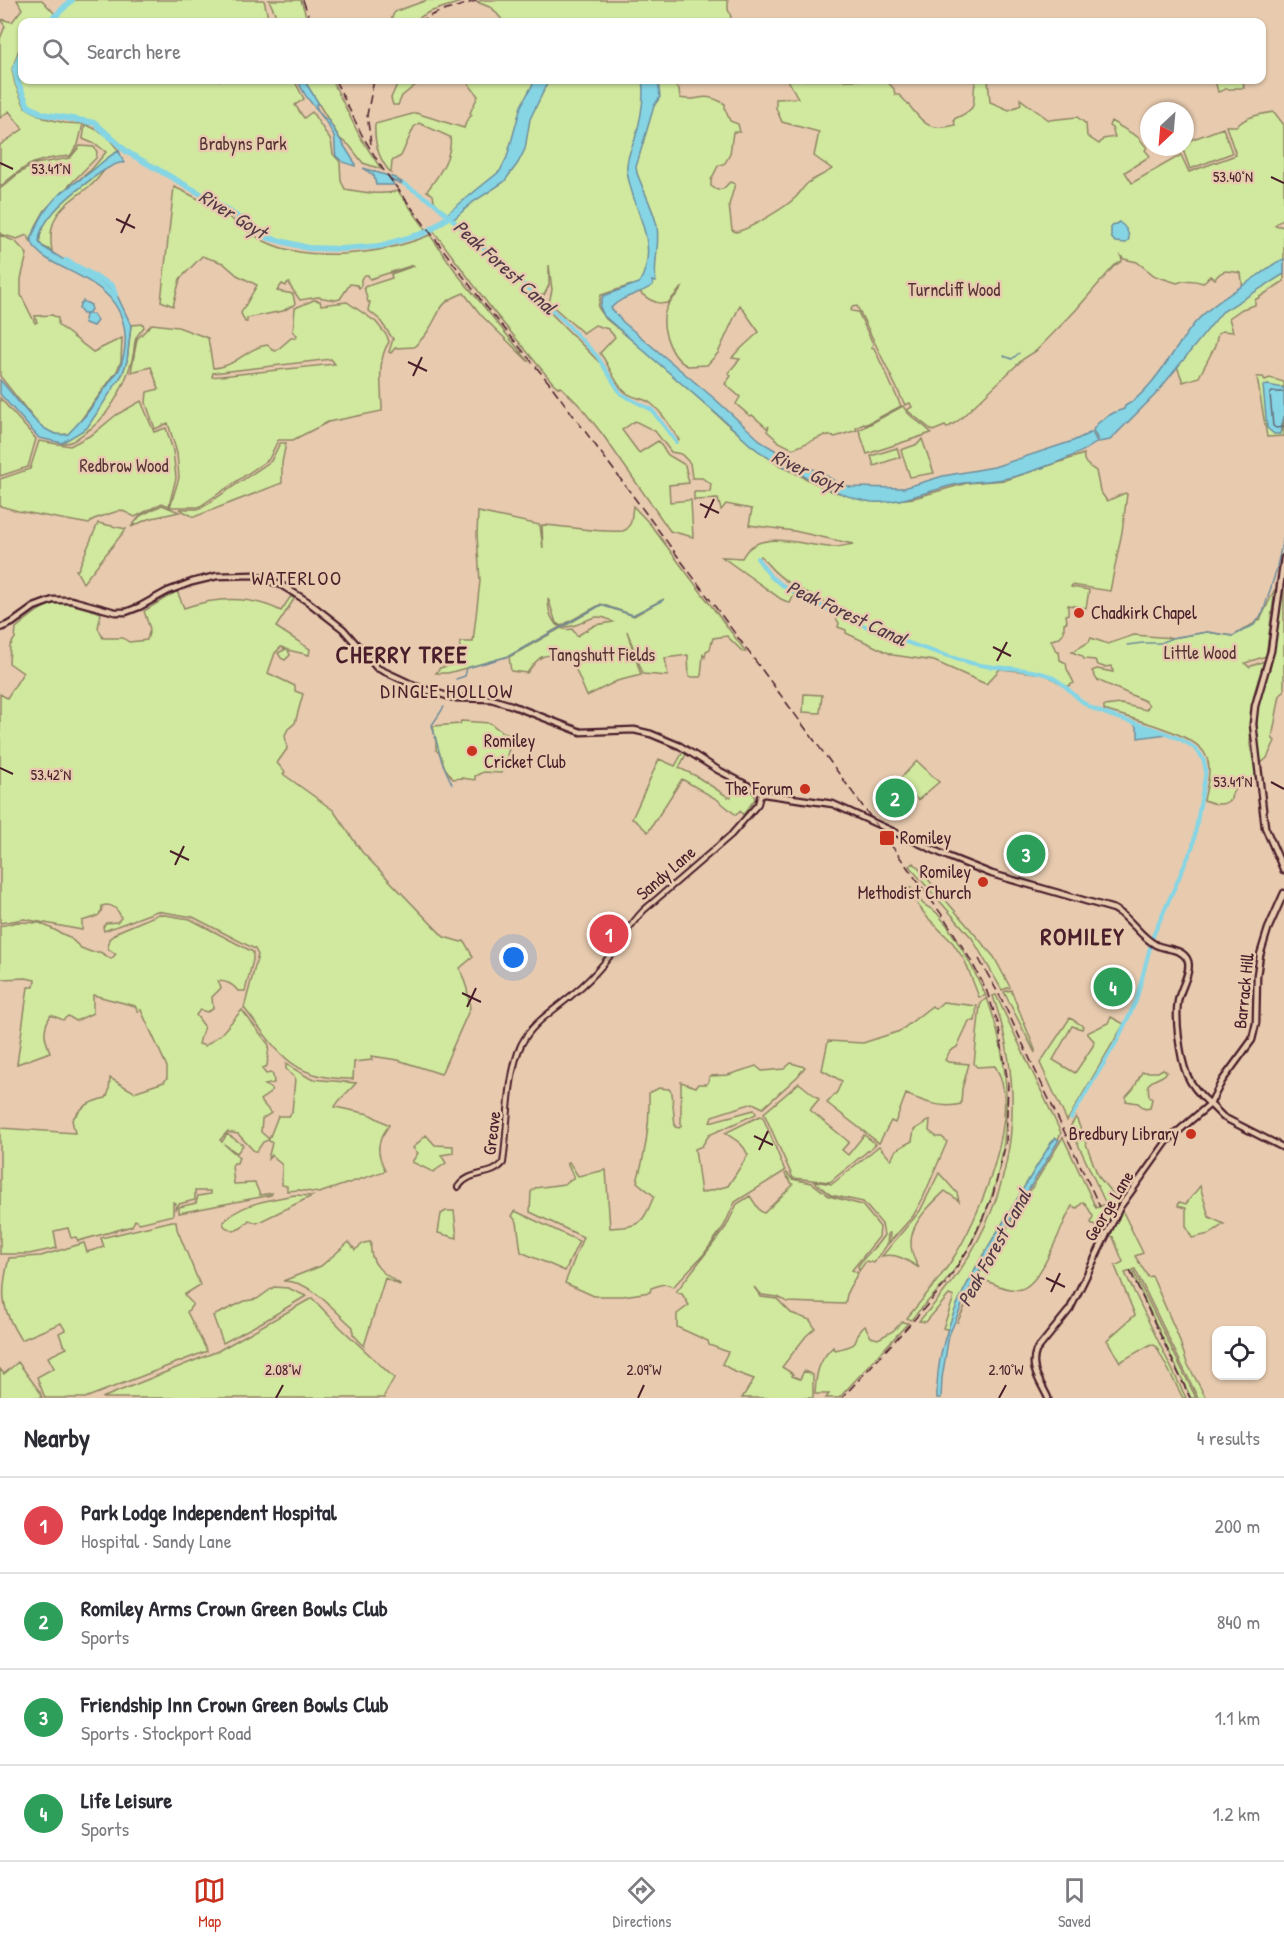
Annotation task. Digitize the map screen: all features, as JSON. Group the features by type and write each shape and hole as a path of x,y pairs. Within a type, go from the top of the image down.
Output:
{"main road":[{"path":"1284,558 1271,651 1255,706 1253,724 1260,768 1265,827 1284,871"},
{"path":"0,628 12,623 34,607 53,600 65,599 114,612 126,612 192,582 217,576 254,575 280,585 306,601 343,629 377,668 410,684 453,698 491,699 580,732 634,730 651,734 686,749 718,771 761,793 833,804 992,874 1114,909 1124,915 1148,940 1180,952 1188,962 1188,971 1178,1001 1183,1058 1192,1085 1223,1117 1284,1148"},
{"name":"Barrack Hill","path":"1210,1104 1222,1081 1252,1040 1256,1023 1257,975 1260,955 1268,929 1284,893"},
{"name":"George Lane","path":"1048,1398 1034,1369 1033,1359 1036,1351 1070,1309 1120,1207 1168,1140 1210,1104"}],"street":[{"name":"Sandy Lane","path":"518,1054 525,1039 547,1012 571,996 599,968 638,916 738,827 758,804 761,793"},
{"name":"Greave","path":"458,1187 474,1174 494,1171 503,1163 512,1083 518,1054"}],"green space":[{"path":"17,0 42,0 55,14 50,18 18,18 18,52 12,69 15,84 25,107 44,118 83,124 78,145 70,156 32,164 0,187 0,145 23,129 9,111 0,118 0,39 5,26 0,19 12,22 22,9"},
{"path":"72,0 264,0 268,18 53,18"},
{"path":"269,0 301,0 307,18 277,18"},
{"path":"427,0 467,0 429,12 419,18 392,18 397,11"},
{"path":"483,0 725,0 728,1 731,17 501,18 492,8 477,2"},
{"name":"Brabyns Park","path":"18,61 18,83 15,69"},
{"name":"Brabyns Park","path":"18,84 296,84 304,99 295,105 304,118 312,112 331,141 333,154 340,162 341,181 345,189 379,193 398,191 425,228 422,234 383,245 342,249 308,248 269,238 215,202 127,152 95,123 43,114 28,106"},
{"path":"306,84 334,84 359,135 381,169 363,163 349,145 340,139"},
{"path":"397,84 417,84 402,96 398,105 393,105 391,98"},
{"name":"Turncliff Wood","path":"469,84 672,84 679,89 680,98 705,97 717,100 725,104 730,121 738,124 740,132 733,132 730,154 725,163 718,166 711,180 711,186 717,190 723,189 730,182 735,184 729,205 732,230 736,232 776,212 796,197 808,183 832,169 814,156 819,132 782,122 776,108 776,99 798,98 790,84 890,84 895,95 899,95 928,125 944,127 955,125 954,119 972,107 975,84 988,84 990,102 1009,110 1021,105 1020,99 1049,120 1077,117 1086,124 1087,136 1099,144 1103,139 1115,137 1109,126 1111,121 1138,137 1140,156 1150,156 1125,172 1132,183 1179,156 1181,156 1189,172 1236,155 1226,126 1237,126 1249,118 1274,112 1284,125 1284,218 1275,225 1284,227 1284,281 1255,300 1255,305 1242,309 1229,318 1233,332 1222,331 1218,334 1215,346 1199,377 1183,382 1175,361 1200,324 1243,291 1241,273 1226,271 1215,279 1210,276 1203,283 1190,280 1177,283 1155,276 1137,262 1121,256 1122,261 1114,266 1036,351 1023,359 958,421 947,428 945,426 933,431 907,410 912,407 910,403 905,405 857,306 852,307 851,311 858,312 873,344 871,347 874,348 901,406 856,428 857,430 835,437 825,435 793,449 779,442 767,431 769,426 767,428 736,404 740,397 725,384 731,376 728,373 740,359 732,358 759,332 740,305 718,353 707,365 688,366 676,356 672,349 664,323 667,307 682,288 668,303 657,303 631,285 601,295 598,307 606,319 654,358 726,423 781,466 831,491 878,502 914,498 967,483 1006,480 1084,454 1085,462 1096,471 1100,491 1107,501 1127,494 1110,591 1072,585 1071,587 1089,590 1086,608 1068,605 1064,632 1059,638 1051,640 1056,651 1059,651 1060,660 1066,663 1074,683 1066,687 1045,674 1000,669 986,684 934,661 893,655 846,633 846,630 838,627 839,623 836,618 838,613 825,608 827,603 783,579 761,556 757,559 771,577 795,593 790,603 722,557 742,558 749,548 759,542 771,540 834,547 853,544 794,531 749,525 752,509 726,504 721,510 718,499 694,500 694,492 710,492 711,484 702,478 692,478 690,463 681,454 671,452 655,431 635,421 622,430 639,453 658,441 668,455 685,465 689,483 669,485 670,502 691,500 693,537 670,531 603,435 580,406 561,387 553,383 494,312 432,229 449,217 434,201 433,195 427,191 447,158 450,137 419,123 414,127 401,156 392,161 391,173 380,157 376,144 375,124 416,113 464,128 472,115 470,113 478,96","holes":["549,265 552,290 549,303 583,333 595,325 608,329 615,337 600,353 616,382 629,395 646,400 653,405 679,440 676,442 652,410 621,394 601,361 599,362 537,299 535,295 544,295 549,285"]},
{"path":"1216,84 1244,84 1244,88 1218,92"},
{"path":"85,124 105,134 119,151 83,179 77,181 91,170 106,152 83,139"},
{"path":"1223,128 1232,153 1190,169 1185,156 1194,156 1194,139"},
{"path":"80,146 94,147 97,152 96,158 45,210 31,242 27,235 17,239 0,234 0,189 19,173 35,164 70,158"},
{"path":"106,168 94,182 59,212 52,228 52,251 40,245 45,223 53,212"},
{"path":"174,187 215,208 264,241 282,248 303,252 347,254 391,247 430,235 459,276 529,362 481,315 464,293 444,304 426,333 414,347 395,348 391,353 389,352 393,339 379,319 368,310 370,302 368,302 364,287 392,278 391,274 413,265 370,279 368,275 365,275 361,279 359,288 357,285 350,284 340,299 335,300 318,297 300,300 290,283 286,286 282,284 277,291 293,294 295,304 283,311 247,318 245,322 241,313 257,285 237,275 223,263 202,256 180,279 173,306 161,301"},
{"path":"0,235 16,242 27,254 21,279 21,295 35,323 37,322 35,316 52,315 58,318 58,325 93,352 122,338 121,361 117,371 75,428 68,434 53,435 41,428 0,376"},
{"path":"314,300 320,301 321,305 347,302 376,322 389,342 381,367 382,411 328,422 293,440 278,440 269,459 199,507 170,507 179,478 177,453 168,423 155,429 146,403 147,392 159,389 151,367 131,372 137,339 152,324 178,327 208,338 213,368 221,367 254,349 268,345 276,351 291,338 296,338 297,335 293,332 295,308","holes":["331,359 335,364 212,377 213,373"]},
{"path":"143,324 144,327 135,340 129,371 114,402 92,428 73,441 62,443 122,375 127,361 131,325"},
{"path":"1257,377 1284,382 1282,432 1284,416 1284,436 1267,437"},
{"path":"0,398 36,439 28,467 0,476"},
{"name":"Redbrow Wood","path":"141,401 154,432 166,428 173,451 176,478 169,506 162,503 135,517 121,510 94,519 89,524 0,506 0,479 30,469 39,441 70,446 93,434 116,415"},
{"path":"903,406 931,433 867,454 859,430"},
{"path":"922,439 934,473 910,477 901,450 918,444"},
{"path":"280,443 286,443 282,463 282,483 194,517 179,509 200,509 271,461"},
{"path":"897,448 900,457 874,466 871,456"},
{"path":"162,505 179,512 148,519 131,527 140,516"},
{"name":"Tangshutt Fields","path":"633,506 650,524 746,652 743,652 727,636 713,638 705,657 703,654 701,677 689,677 688,655 665,658 668,676 643,674 627,631 641,675 617,681 587,696 570,656 546,655 537,660 527,673 511,671 509,657 561,628 572,629 577,636 595,625 613,622 599,617 577,625 563,627 601,605 634,616 664,599 633,615 601,604 561,626 556,623 560,627 509,656 448,673 436,673 440,668 459,663 460,642 473,642 480,581 478,512 540,525 543,549 542,525 623,531 631,522","holes":["548,598 556,623 549,610"]},
{"path":"98,523 126,529 83,583 76,570 78,570"},
{"path":"1284,568 1284,692 1280,695 1272,738 1275,741 1267,758 1261,763 1257,705 1271,665"},
{"name":"Little Wood","path":"1275,589 1266,656 1245,663 1249,667 1264,661 1254,694 1252,713 1250,745 1256,773 1245,788 1240,786 1235,790 1228,802 1212,803 1204,800 1209,765 1205,754 1198,746 1174,733 1104,710 1104,706 1121,704 1146,710 1149,705 1145,701 1097,680 1092,671 1097,669 1113,672 1112,666 1098,665 1095,660 1084,659 1072,652 1089,642 1091,638 1108,644 1134,635 1172,638 1207,632 1233,636 1260,620"},
{"path":"177,591 184,608 233,599 257,602 281,611 291,596 294,599 276,627 310,649 309,655 288,650 290,655 285,660 278,653 286,649 281,647 275,653 268,673 295,686 295,691 303,694 295,723 285,735 287,749 277,763 285,772 283,774 333,810 362,852 444,937 464,941 473,957 460,968 470,1008 441,1074 398,1060 371,1056 372,1060 354,1062 353,1079 315,1075 300,1069 278,1050 244,1008 258,955 255,949 193,917 157,911 104,931 103,927 106,923 117,922 121,918 114,908 105,905 102,906 98,915 82,921 82,930 24,919 0,923 0,694 7,698 23,673 9,663 10,646 15,638 16,628 47,606 64,603 101,613 98,628 103,638 123,638 129,642 147,640 150,629 144,611"},
{"path":"804,694 822,695 820,713 803,712"},
{"name":"Romiley Cricket Club","path":"461,721 490,723 502,732 513,734 502,773 483,772 475,776 475,780 453,779 436,750 433,726 460,724"},
{"path":"683,752 686,754 679,768 728,797 731,797 737,785 753,792 755,799 743,815 740,811 736,815 718,800 682,779 648,832 632,819 659,759 675,766"},
{"path":"917,761 939,782 918,800 897,782"},
{"path":"892,787 906,796 898,810 883,800"},
{"path":"1034,845 1033,862 1018,862 1021,847"},
{"path":"914,863 994,957 1010,987 1002,990 972,938 909,866"},
{"path":"910,887 923,904 936,912 947,925 968,959 986,996 979,997 965,961 953,943 927,917 906,889"},
{"path":"159,914 190,919 253,952 245,991 238,991 229,983 218,981 221,988 212,997 213,1009 207,1012 200,1010 196,1015 204,1026 199,1044 205,1046 221,1034 242,1010 269,1045 267,1066 262,1069 266,1074 273,1075 274,1083 265,1085 272,1089 260,1100 271,1113 262,1119 261,1132 269,1139 278,1116 289,1116 292,1112 295,1078 286,1069 286,1064 311,1079 356,1083 335,1107 369,1114 389,1125 379,1144 380,1159 385,1171 319,1193 287,1191 287,1186 282,1185 282,1165 272,1155 268,1159 272,1143 268,1140 263,1142 257,1151 254,1151 238,1134 227,1132 220,1140 222,1142 227,1134 243,1145 237,1153 224,1144 239,1157 237,1163 232,1166 234,1184 255,1183 260,1195 272,1193 271,1195 179,1213 179,1207 196,1203 198,1196 211,1194 210,1191 195,1191 195,1200 179,1204 175,1210 176,1203 173,1202 173,1215 140,1223 135,1220 132,1226 78,1241 76,1237 71,1238 68,1228 54,1231 57,1248 29,1254 0,1254 0,1128 75,1133 72,1120 86,1105 106,1098 110,1078 134,1092 164,1082 167,1078 167,1067 141,1010 138,1011 135,1006 93,995 93,1013 76,1021 68,1016 63,1020 51,1015 45,1033 50,1052 17,1064 28,987 34,987 35,980 0,979 0,926 17,922 40,923 69,937 81,948 91,952 100,952 111,959 116,954 108,949 109,939 119,931"},
{"path":"1011,990 1035,1050 1035,1053 1004,992"},
{"path":"996,995 1061,1133 1058,1139 1053,1141 976,1267 957,1305 949,1330 943,1328 954,1297 949,1295 926,1322 919,1321 949,1285 974,1248 992,1209 1005,1169 1011,1128 1012,1085 1005,1041 993,996"},
{"path":"987,998 998,1035 1005,1073 1006,1111 1003,1148 995,1185 982,1220 965,1254 942,1286 911,1320 907,1318 947,1267 963,1242 985,1192 1001,1136 1004,1110 1003,1086 995,1066 977,1067 974,1064 980,1006"},
{"path":"943,1002 977,1006 975,1021 969,1021 957,1047 950,1051 945,1060 969,1064 962,1089 961,1104 940,1105 906,1094 895,1123 891,1121 879,1143 827,1103 837,1092 842,1081 822,1070 828,1041 863,1043 900,1031 932,1006 935,1009"},
{"path":"1111,1017 1124,1024 1067,1121 1040,1063 1070,1018 1083,1026 1082,1029 1072,1026 1053,1060 1075,1073 1093,1046 1094,1041 1087,1033 1108,1023"},
{"path":"791,1063 805,1067 763,1108 753,1103 712,1116 710,1122 754,1110 756,1114 709,1135 702,1146 695,1149 701,1193 728,1186 748,1155 736,1140 725,1133 760,1116 763,1117 785,1171 735,1202 724,1226 704,1254 673,1287 665,1284 651,1288 650,1292 623,1296 594,1296 565,1283 583,1237 530,1212 531,1192 535,1188 564,1184 574,1178 567,1163 569,1162 578,1176 606,1170 610,1228 634,1225 643,1218 654,1196 637,1182 647,1138 649,1093 659,1088 669,1089 672,1093 675,1127 679,1128 681,1126 681,1082 696,1087 698,1084 707,1084 710,1076 728,1075 756,1066 762,1071 784,1069"},
{"path":"1163,1069 1167,1072 1148,1085 1149,1096 1152,1099 1150,1108 1145,1109 1138,1103 1126,1101 1126,1097 1134,1088 1142,1072 1158,1072"},
{"path":"799,1083 819,1099 810,1110 849,1142 842,1150 848,1155 864,1135 876,1144 830,1182 793,1178 764,1113"},
{"path":"1076,1117 1098,1176 1111,1192 1122,1200 1103,1229 1091,1223 1093,1216 1085,1203 1083,1202 1077,1208 1072,1206 1043,1266 1029,1285 1016,1290 979,1278 957,1323 981,1271 1063,1137 1096,1208 1106,1204 1070,1127"},
{"path":"930,1120 929,1131 947,1142 923,1198 913,1216 889,1243 890,1233 888,1233 887,1245 874,1263 866,1261 859,1271 858,1266 884,1235 882,1224 863,1202 831,1195 813,1181 832,1184 879,1146 891,1160 896,1150 912,1141 914,1130"},
{"path":"426,1135 435,1145 453,1146 453,1153 441,1155 446,1163 433,1172 412,1162 418,1153 413,1148"},
{"path":"787,1173 792,1179 812,1183 829,1196 862,1205 880,1227 879,1237 852,1270 858,1273 848,1290 845,1304 787,1302 778,1297 762,1295 754,1287 761,1297 777,1299 791,1313 810,1320 815,1328 782,1367 793,1374 792,1376 800,1379 804,1371 813,1375 813,1398 742,1398 754,1379 722,1364 728,1352 709,1345 708,1341 677,1327 677,1314 689,1305 682,1294 676,1292 726,1227 737,1204 750,1196 760,1211 764,1213 793,1185 785,1174"},
{"path":"939,1173 957,1193 959,1201 945,1191 921,1216 912,1235 911,1245 919,1268 897,1256 882,1256 920,1211"},
{"path":"1200,1186 1209,1217 1224,1224 1209,1234 1192,1238 1186,1226 1186,1208 1178,1206 1179,1202 1186,1204"},
{"path":"294,1195 312,1196 257,1223 249,1220 234,1231 225,1227 223,1223 246,1207"},
{"path":"1122,1210 1143,1253 1135,1256 1148,1277 1152,1276 1187,1363 1206,1398 1198,1398 1135,1269 1133,1270 1196,1398 1191,1398 1131,1271 1125,1273 1186,1398 1183,1398 1156,1346 1151,1344 1120,1362 1107,1340 1135,1315 1115,1266 1123,1262 1113,1237 1108,1233"},
{"path":"454,1211 457,1238 438,1233 441,1214"},
{"path":"515,1211 579,1241 565,1271 521,1252 517,1222 512,1216"},
{"path":"176,1221 177,1229 200,1285 184,1295 193,1304 187,1312 207,1351 85,1398 45,1398 37,1377 54,1368 48,1357 67,1348 59,1333 65,1330 61,1323 21,1340 9,1319 4,1301 4,1282 9,1258 41,1256 84,1243 87,1252 104,1247 101,1238"},
{"path":"349,1242 355,1250 364,1243 371,1242 374,1262 383,1272 400,1284 385,1278 364,1346 353,1334 353,1327 321,1297 303,1285 283,1281 321,1266"},
{"path":"274,1287 288,1288 306,1296 223,1343 213,1316 245,1301 257,1299"},
{"path":"312,1298 394,1378 385,1398 102,1398 218,1351"},
{"path":"902,1322 908,1323 839,1398 826,1398 829,1394 815,1394 819,1368 824,1357 833,1347 835,1350 855,1343 865,1326 871,1337 878,1339 893,1331"},
{"path":"18,1362 42,1398 0,1398 0,1369 4,1374"}],"water":[{"path":"300,84 306,84 319,104 316,104 318,111 328,120 355,166 343,162 336,156 335,139 330,129"},
{"path":"533,84 547,84 530,119 525,149 518,163 504,182 473,202 454,219 448,213 500,171 507,157 521,106"},
{"path":"642,84 658,84 660,97 654,106 636,167 657,226 656,282 652,281 653,285 620,300 611,308 623,322 715,399 763,443 793,461 850,487 904,488 943,476 994,467 1073,441 1092,432 1097,442 1066,459 1013,477 958,484 905,499 883,502 864,501 834,491 781,465 753,447 604,316 600,307 603,296 639,283 648,255 644,227 627,171 629,155 640,118"},
{"path":"119,151 124,163 98,174 66,200 45,223 39,242 43,247 115,291 131,325 127,361 122,375 87,428 62,443 39,438 0,394 0,380 40,424 49,431 68,434 85,416 119,370 124,352 125,334 120,313 109,297 78,275 47,259 36,250 31,238 54,199"},
{"path":"363,168 395,178 408,186 391,180 394,185 376,185 374,176"},
{"path":"1119,222 1128,234 1129,239 1126,243 1115,242 1111,237 1111,227"},
{"path":"1284,259 1284,274 1222,312 1155,395 1110,440 1099,442 1093,430 1095,426 1106,417 1124,409 1144,391 1194,324 1208,310"},
{"path":"83,301 91,305 88,314 93,314 97,321 93,326 85,323 84,319 87,314 83,314 79,309"},
{"path":"1263,386 1284,388 1284,416 1280,434 1274,434 1267,428"},
{"path":"1134,723 1167,734 1138,738 1138,731"},
{"path":"1056,1138 1059,1140 966,1296 949,1335 941,1398 937,1398 938,1374 948,1327 967,1283"}],"waterway":[{"name":"River Goyt","path":"53,18 72,0"},
{"name":"River Goyt","path":"18,61 15,69 18,83"},
{"name":"River Goyt","path":"18,84 28,106 43,114 95,123 127,152 215,202 269,238 308,248 342,249 380,246 422,234 457,210"},
{"name":"Peak Forest Canal","path":"404,184 434,203 563,320 597,356 621,394 652,410 676,442"},
{"path":"66,261 112,286 115,295"},
{"path":"1004,356 1012,359 1019,353"},
{"path":"1127,645 1161,643 1172,638 1207,632 1233,636 1254,625 1263,613 1284,535"},
{"name":"Peak Forest Canal","path":"757,558 771,577 785,587 853,621 900,640 971,663 1029,670 1048,675 1092,708 1180,739 1192,746 1202,757 1205,776 1193,846 1153,936 1136,1001 1117,1041 1071,1118"},
{"path":"456,679 465,676 467,668 509,656 601,605 633,615 663,600"},
{"path":"444,707 432,725 442,762 452,784"}],"railway":[{"path":"303,0 310,18"},
{"path":"426,18 479,0"},
{"path":"337,84 362,135 382,168 481,300 550,384 837,771 945,919 986,989 998,1023 1008,1083 1006,1143 993,1195 969,1248 946,1283 842,1398"},
{"path":"371,144 367,115 373,84"},
{"path":"979,959 1001,998 1100,1207"},
{"path":"1130,1271 1190,1398"}],"place":[{"name":"Chadkirk Chapel","path":"1079,613"},
{"name":"Romiley Cricket Club","path":"472,751"},
{"name":"The Forum","path":"805,789"},
{"name":"Romiley Arms Crown Green Bowls Club","path":"895,798"},
{"name":"Romiley","path":"887,838"},
{"name":"Friendship Inn Crown Green Bowls Club","path":"1026,854"},
{"name":"Romiley Methodist Church","path":"983,882"},
{"name":"Park Lodge Independent Hospital","path":"609,934"},
{"name":"Life Leisure","path":"1113,987"},
{"name":"Bredbury Library","path":"1191,1134"}],"district":[{"name":"WATERLOO","path":"297,578"},
{"name":"CHERRY TREE","path":"402,655"},
{"name":"DINGLE HOLLOW","path":"447,691"},
{"name":"ROMILEY","path":"1083,937"}]}
